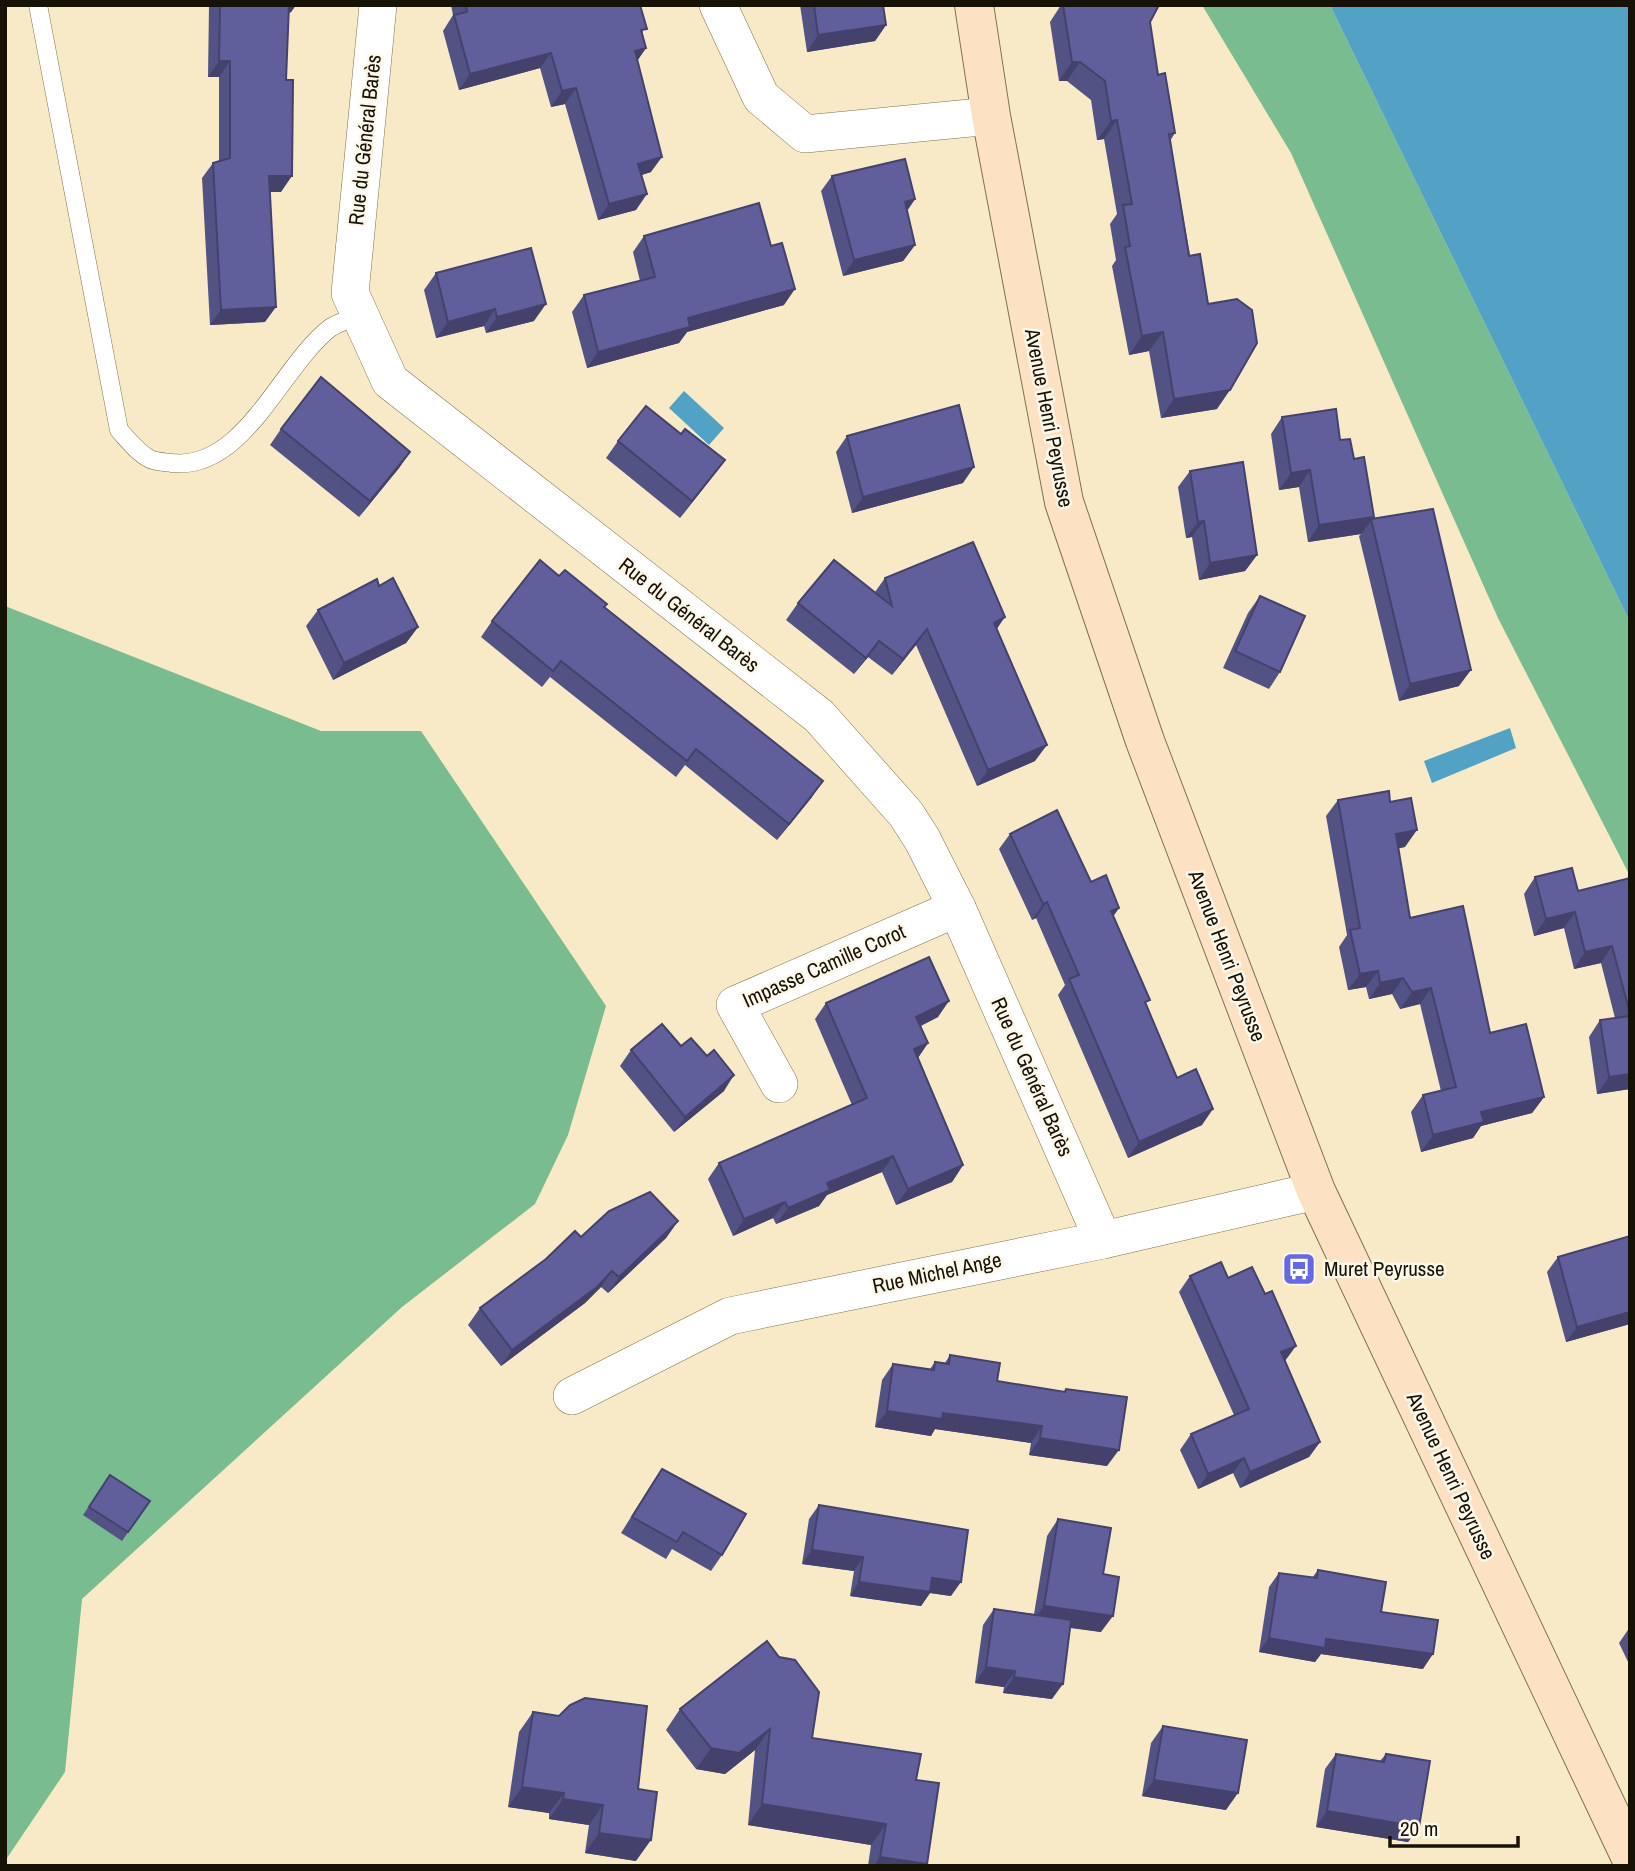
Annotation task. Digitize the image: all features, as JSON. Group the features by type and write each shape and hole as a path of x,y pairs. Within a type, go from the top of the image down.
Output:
{"street":[{"name":"Rue du Général Barès","path":"378,5 350,293 390,381 819,716 906,814 922,839 957,908 1103,1240"},
{"path":"718,5 761,97 806,134 991,116"},
{"name":"Avenue Henri Peyrusse","path":"974,5 991,116 1064,502 1145,741 1316,1191 1630,1856"},
{"name":"Impasse Camille Corot","path":"779,1084 735,1005 957,908"},
{"name":"Rue Michel Ange","path":"572,1396 730,1316 1103,1240 1316,1191"}],"lane":[{"path":"38,5 119,430 135,448 152,461 178,464 197,461 223,450 239,435 313,343 333,326 360,315"}],"green space":[{"path":"1202,5 1330,5 1630,622 1630,876 1498,618 1291,153"},
{"path":"5,606 321,731 421,731 606,1006 568,1135 535,1204 402,1307 82,1599 65,1772 5,1861"}],"water":[{"path":"1330,5 1630,5 1630,622"},
{"path":"684,391 724,428 709,445 669,408"},
{"path":"1510,728 1516,748 1432,783 1424,761"}],"building":[{"path":"220,5 289,5 286,80 293,80 292,176 269,176 276,307 221,310 213,163 230,158 230,61 219,61"},
{"path":"466,5 640,5 647,29 641,30 646,48 635,51 662,157 638,164 647,194 609,204 576,88 562,91 551,53 470,74 454,15 467,12"},
{"path":"814,5 883,5 886,25 818,35"},
{"path":"1063,5 1159,5 1150,22 1158,75 1165,73 1175,133 1169,134 1189,256 1200,254 1208,304 1237,299 1252,310 1257,343 1230,390 1174,399 1163,332 1142,336 1125,247 1130,246 1123,205 1132,204 1117,120 1111,121 1105,81 1080,62 1072,62"},
{"path":"905,159 915,199 905,202 915,245 854,260 832,176"},
{"path":"759,203 771,246 782,243 795,289 688,318 690,327 598,352 584,295 655,277 644,236"},
{"path":"531,248 546,304 497,317 495,309 448,322 436,273"},
{"path":"321,377 410,452 370,501 281,429"},
{"path":"959,405 974,467 863,497 847,436"},
{"path":"646,406 681,434 685,429 725,460 692,501 618,441"},
{"path":"1336,409 1340,440 1350,439 1354,459 1364,457 1374,517 1319,525 1310,470 1291,473 1282,417"},
{"path":"1243,462 1257,555 1210,563 1204,521 1198,522 1190,471"},
{"path":"1433,509 1471,670 1410,684 1371,519"},
{"path":"973,542 1005,617 994,623 1047,745 988,770 927,629 903,659 879,641 866,658 798,603 834,560 892,606 885,578"},
{"path":"540,560 559,576 565,570 607,604 604,607 823,781 789,824 696,749 687,761 561,661 553,671 492,621"},
{"path":"393,578 418,627 344,663 318,610 377,579 379,586"},
{"path":"1260,596 1305,616 1280,672 1235,651"},
{"path":"1389,791 1390,802 1411,798 1417,830 1396,834 1410,918 1463,906 1490,1033 1526,1024 1544,1097 1481,1112 1484,1122 1433,1135 1423,1095 1456,1087 1431,988 1412,992 1403,978 1380,983 1378,971 1360,974 1350,930 1360,928 1338,800"},
{"path":"1057,810 1091,882 1106,875 1119,908 1111,911 1150,1000 1145,1002 1177,1078 1196,1069 1213,1109 1139,1142 1069,979 1079,975 1047,902 1043,904 1010,834"},
{"path":"1572,868 1578,891 1630,878 1630,1014 1612,946 1585,952 1575,912 1546,919 1535,877"},
{"path":"929,957 949,1001 916,1017 928,1043 914,1049 963,1165 908,1189 893,1156 827,1183 830,1190 788,1208 785,1202 744,1219 719,1163 867,1098 826,1003"},
{"path":"1630,1016 1630,1074 1609,1077 1600,1020"},
{"path":"662,1024 681,1046 691,1038 707,1056 714,1050 734,1075 685,1117 631,1050"},
{"path":"650,1192 678,1221 619,1277 612,1271 597,1287 512,1350 480,1308 546,1259 575,1231 581,1237 609,1211"},
{"path":"1630,1236 1630,1312 1577,1327 1558,1257"},
{"path":"1221,1262 1228,1278 1252,1267 1265,1294 1272,1291 1296,1346 1281,1352 1320,1442 1250,1472 1244,1458 1208,1474 1191,1434 1249,1409 1190,1276"},
{"path":"950,1355 1000,1363 997,1381 1065,1392 1066,1389 1127,1397 1119,1450 1040,1438 1042,1426 943,1413 942,1419 887,1411 893,1364 934,1370 935,1362 949,1364"},
{"path":"662,1469 746,1514 722,1555 683,1532 677,1542 632,1517"},
{"path":"110,1475 150,1501 128,1532 89,1507"},
{"path":"819,1505 968,1530 961,1582 932,1578 930,1592 859,1582 863,1557 812,1550"},
{"path":"1058,1519 1111,1528 1103,1574 1119,1577 1113,1616 1044,1606"},
{"path":"1318,1570 1386,1582 1381,1612 1438,1620 1433,1654 1326,1639 1325,1648 1269,1638 1279,1573 1317,1578"},
{"path":"994,1609 1071,1620 1063,1684 1014,1677 1015,1671 986,1667"},
{"path":"767,1641 779,1657 795,1660 819,1692 812,1738 921,1754 916,1780 939,1783 927,1864 880,1857 886,1824 762,1804 770,1729 739,1753 711,1748 680,1709"},
{"path":"585,1698 647,1706 638,1789 657,1792 651,1840 599,1833 603,1805 563,1799 564,1793 522,1787 533,1712 559,1716 570,1705"},
{"path":"1163,1726 1247,1740 1238,1793 1154,1780"},
{"path":"1336,1754 1384,1762 1386,1754 1430,1761 1419,1827 1327,1811"}],"place":[{"name":"Muret Peyrusse","path":"1299,1269"}]}
